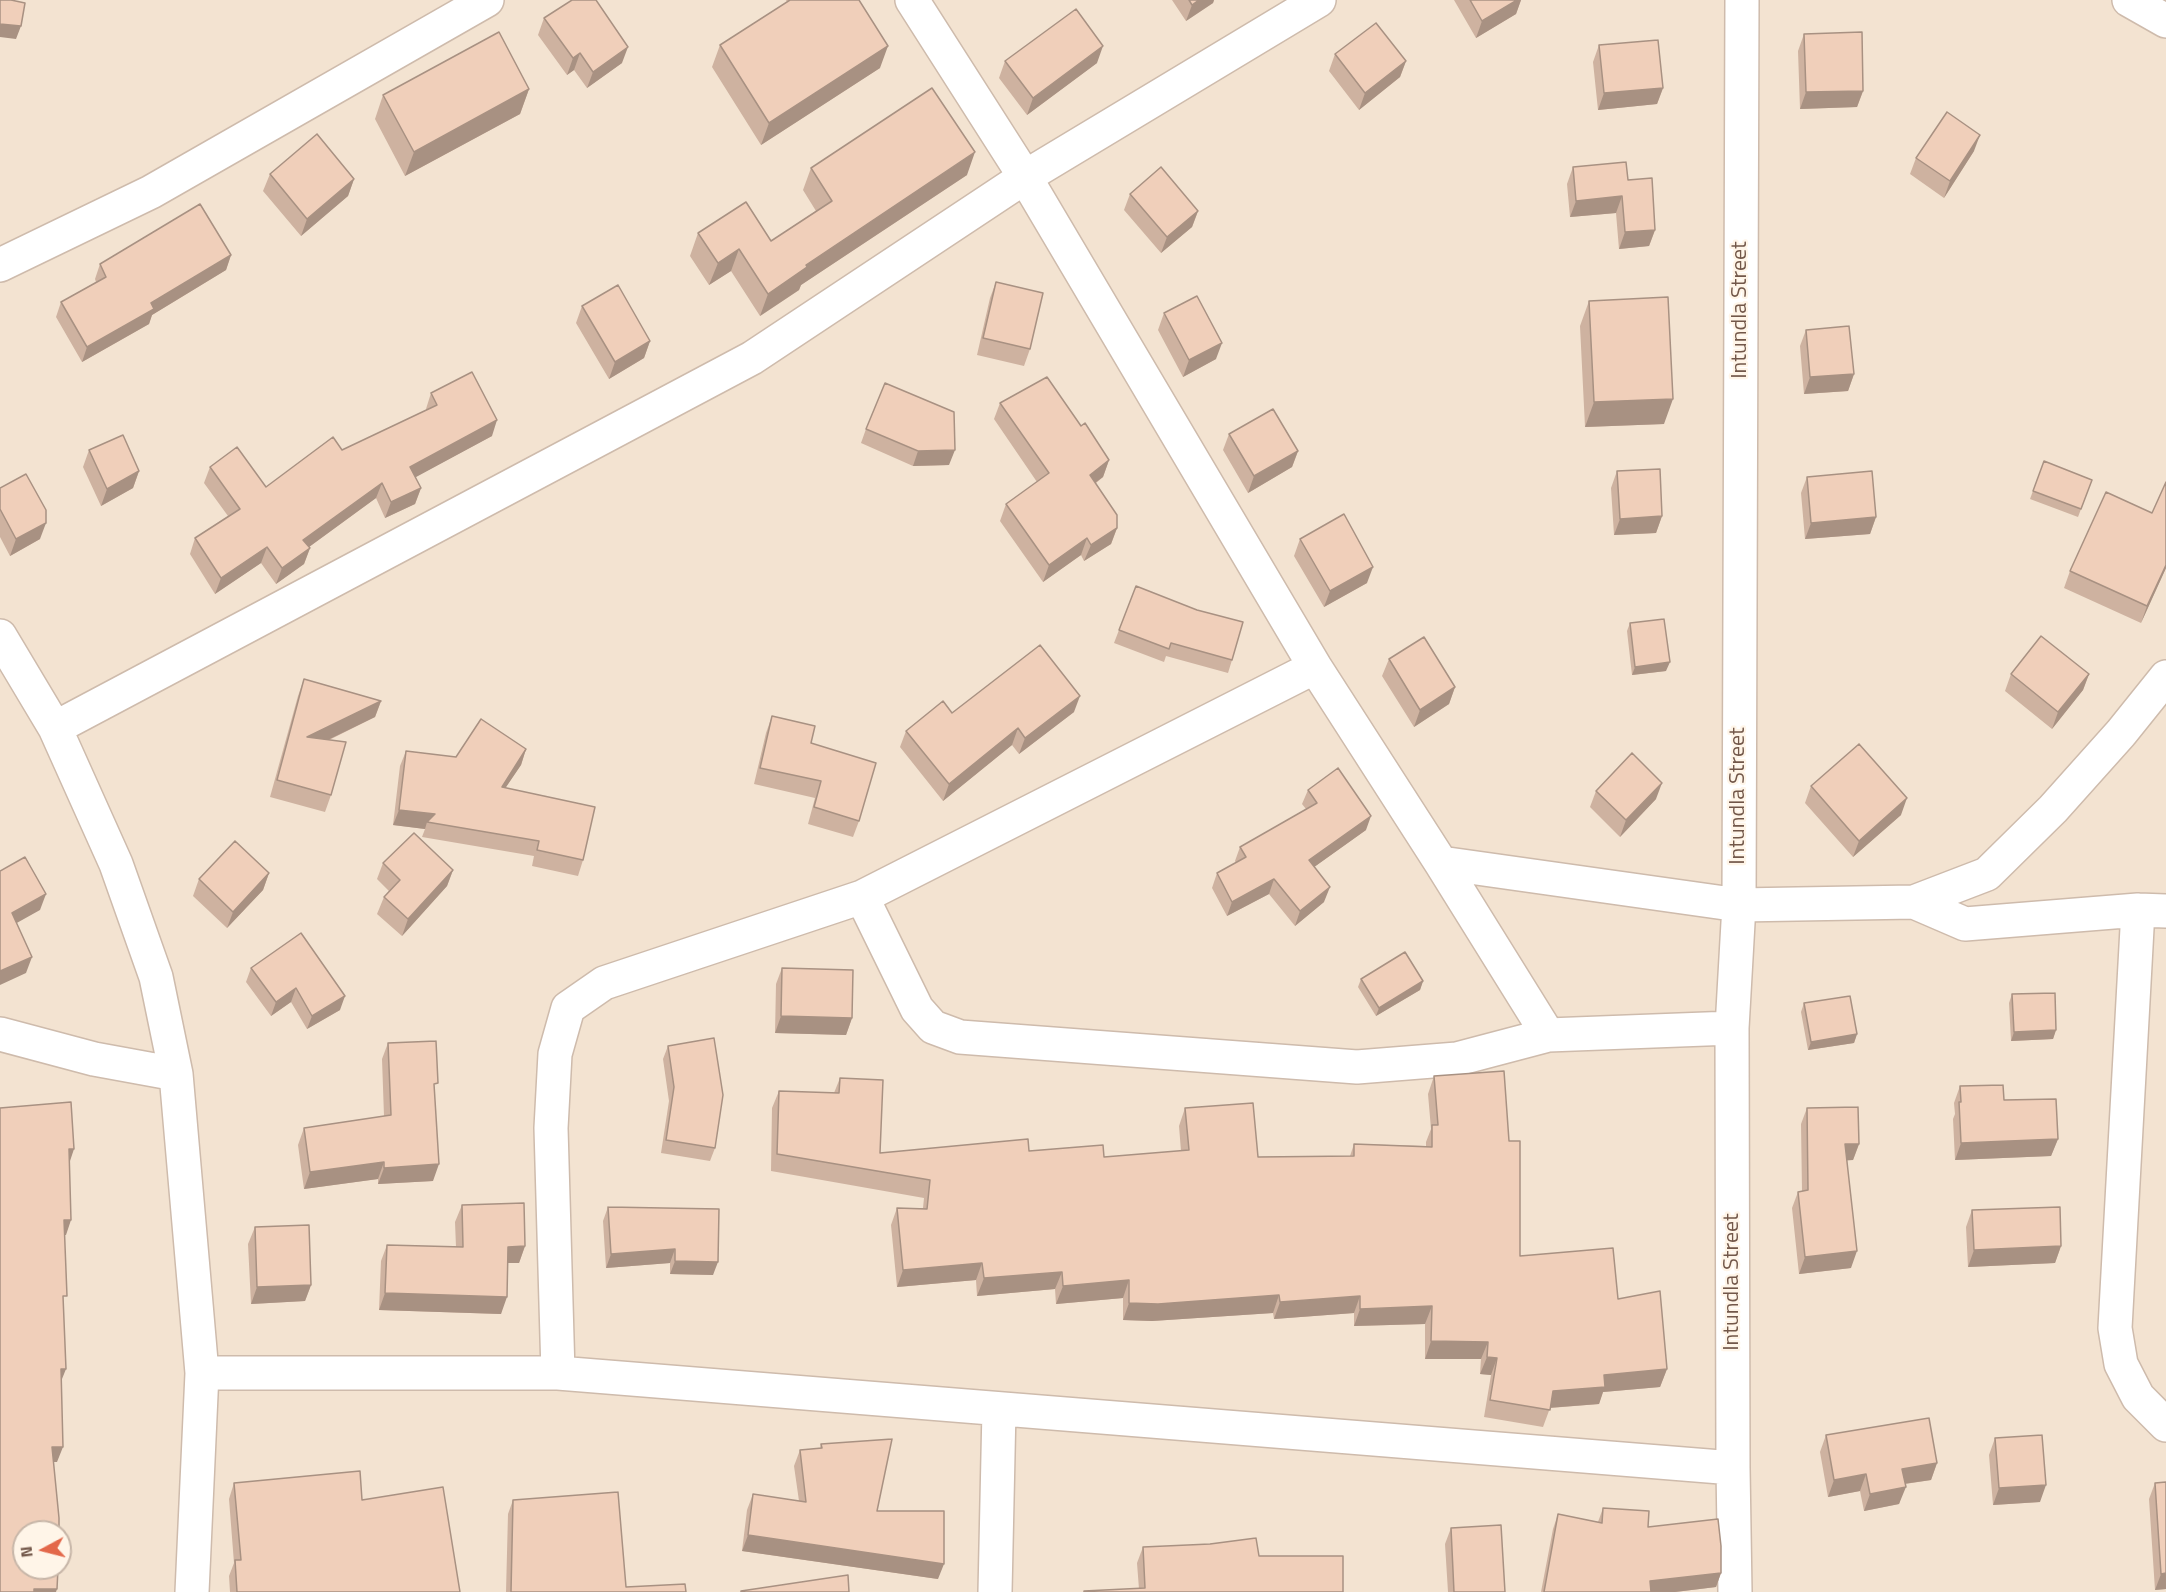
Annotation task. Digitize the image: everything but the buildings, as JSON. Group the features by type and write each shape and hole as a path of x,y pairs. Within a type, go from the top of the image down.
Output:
{"street":[{"path":"0,265 151,192 487,0"},
{"path":"912,0 1025,177 1315,667 1548,1035"},
{"path":"55,728 752,358 1025,177 1318,0"},
{"name":"Intundla Street","path":"1735,1592 1732,1028 1739,905 1742,0"},
{"path":"2129,0 2166,21"},
{"path":"0,636 55,728 116,864 152,966 176,1074 202,1373 192,1592"},
{"path":"558,1373 551,1128 555,1054 568,1008 604,983 862,897 1315,667"},
{"path":"1441,863 1739,905 1914,902 1987,874 2053,809 2121,733 2166,677"},
{"path":"862,897 917,1009 933,1027 960,1037 1357,1067 1457,1059 1548,1035 1732,1028"},
{"path":"1914,902 1965,924 2152,910 2115,1328 2121,1364 2133,1389 2166,1425"},
{"path":"0,1034 94,1059 176,1074"},
{"path":"202,1373 558,1373 1733,1468"},
{"path":"995,1592 999,1409"}],"shaded area":[{"path":"0,0 2166,0 2166,1592 0,1592"}]}
